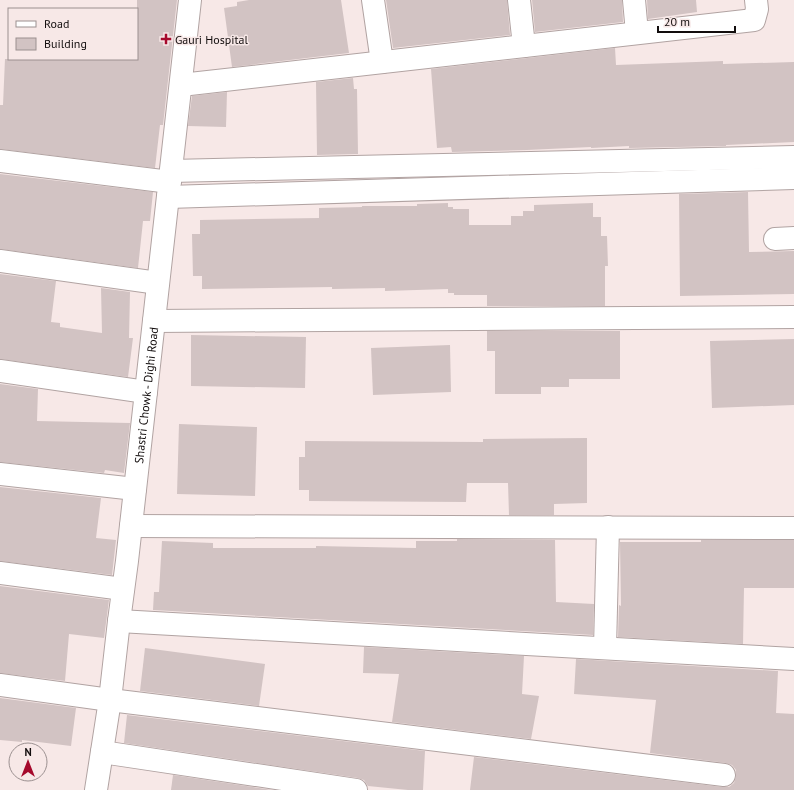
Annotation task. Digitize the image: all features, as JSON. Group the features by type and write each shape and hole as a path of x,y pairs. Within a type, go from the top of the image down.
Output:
{"street":[{"name":"Shastri Chowk - Dighi Road","path":"96,790 110,700 131,526 190,0"},
{"path":"373,0 382,62"},
{"path":"519,0 524,46"},
{"path":"634,0 637,33"},
{"path":"181,85 754,20 757,9 756,0"},
{"path":"170,183 794,158"},
{"path":"0,161 170,183 794,178"},
{"path":"0,261 158,283"},
{"path":"154,321 794,317"},
{"path":"0,371 146,392"},
{"path":"0,474 135,489"},
{"path":"131,526 794,528"},
{"path":"604,648 608,527"},
{"path":"0,573 123,589"},
{"path":"119,621 794,659"},
{"path":"0,685 110,700 724,774"},
{"path":"102,752 356,790"}],"building":[{"path":"137,0 177,0 163,125 160,125 155,168 0,149 0,105 3,105 5,59 138,60"},
{"path":"249,0 341,0 349,53 232,67 224,8 237,6 237,2"},
{"path":"386,0 507,0 510,35 393,48"},
{"path":"532,0 622,0 623,22 535,32"},
{"path":"647,0 696,0 697,12 648,19"},
{"path":"615,48 616,65 723,61 723,64 794,62 794,142 726,146 629,148 629,146 452,152 451,147 437,148 431,69"},
{"path":"353,78 354,89 357,89 358,154 317,155 316,82"},
{"path":"227,92 226,127 188,126 192,96"},
{"path":"0,174 153,192 150,221 143,221 138,268 0,249"},
{"path":"748,192 749,252 794,251 794,294 680,296 679,194"},
{"path":"448,203 448,207 453,207 453,209 469,209 469,225 511,225 511,216 523,216 523,211 534,211 534,205 593,203 593,217 601,217 601,236 607,236 608,266 605,266 605,306 487,306 487,295 454,295 454,293 448,293 448,289 385,291 385,288 332,289 332,287 202,289 202,276 193,276 192,234 200,234 200,220 319,218 319,208 417,206 417,204"},
{"path":"0,274 56,281 51,322 60,323 60,327 102,333 101,288 130,292 129,338 133,338 128,377 0,359"},
{"path":"487,331 620,331 620,379 569,379 569,387 541,387 541,394 495,394 495,351 487,351"},
{"path":"191,335 306,337 305,388 191,386"},
{"path":"794,339 794,405 712,408 710,341"},
{"path":"450,345 451,392 373,395 371,348"},
{"path":"0,384 38,389 37,421 130,423 124,473 105,470 104,473 0,462"},
{"path":"179,424 257,427 255,496 177,494"},
{"path":"587,438 587,503 554,504 554,515 509,515 508,483 467,483 466,502 309,501 309,490 299,490 299,457 305,457 305,441 483,442 483,439"},
{"path":"0,487 101,498 96,538 116,540 112,575 0,561"},
{"path":"457,539 555,540 556,602 594,604 593,635 153,610 154,592 159,592 162,541 213,543 213,548 316,548 316,546 416,548 416,541 457,541"},
{"path":"701,540 794,540 794,588 744,588 743,644 618,637 619,605 621,606 620,542 701,542"},
{"path":"0,586 109,600 104,638 69,634 65,681 0,673"},
{"path":"364,647 524,656 522,694 539,696 531,739 392,722 399,674 363,673"},
{"path":"145,648 265,664 259,706 140,691"},
{"path":"576,659 778,671 776,713 794,714 794,790 470,790 474,757 722,787 729,787 734,783 736,770 732,765 650,753 656,700 574,694"},
{"path":"0,698 76,708 71,746 48,742 0,740"},
{"path":"127,715 425,751 423,790 368,786 364,780 358,778 124,743"},
{"path":"173,775 272,790 171,790"}],"place":[{"name":"Gauri Hospital","path":"166,39"}]}
